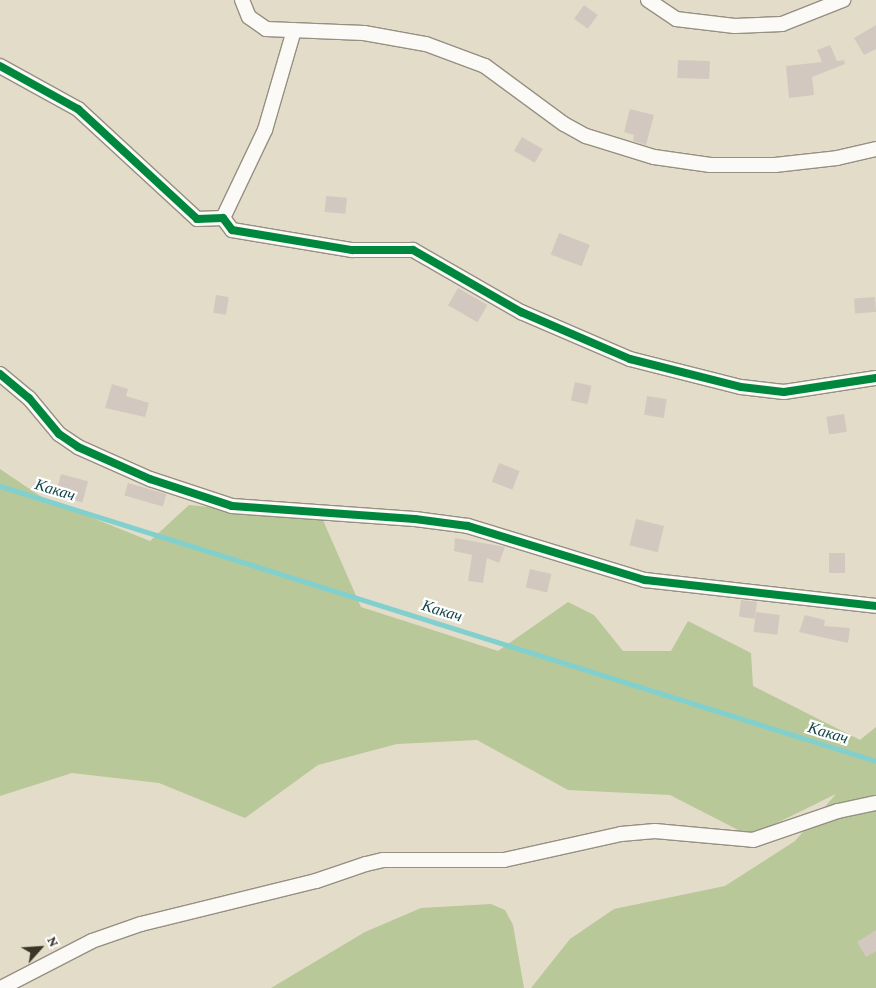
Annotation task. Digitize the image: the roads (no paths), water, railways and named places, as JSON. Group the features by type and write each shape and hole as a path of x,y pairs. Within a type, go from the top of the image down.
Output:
{"street":[{"path":"242,0 249,17 266,29 364,33 426,44 486,66 564,124 586,136 654,157 710,164 775,165 837,158 876,149"},
{"path":"648,0 676,19 735,26 782,24 844,0"},
{"path":"223,218 265,130 294,30"},
{"path":"0,66 78,109 197,219 223,218"},
{"path":"223,218 232,230 247,233 352,250 413,250 521,312 630,358 741,387 784,392 876,378"},
{"path":"0,374 29,398 59,434 78,446 150,479 232,506 468,526 645,580 876,606"},
{"path":"1,988 92,941 141,924 316,881 382,860 504,860 621,834 655,831 753,840 838,811 876,803"}],"waterway":[{"name":"Какач","path":"0,486 876,761"}]}
